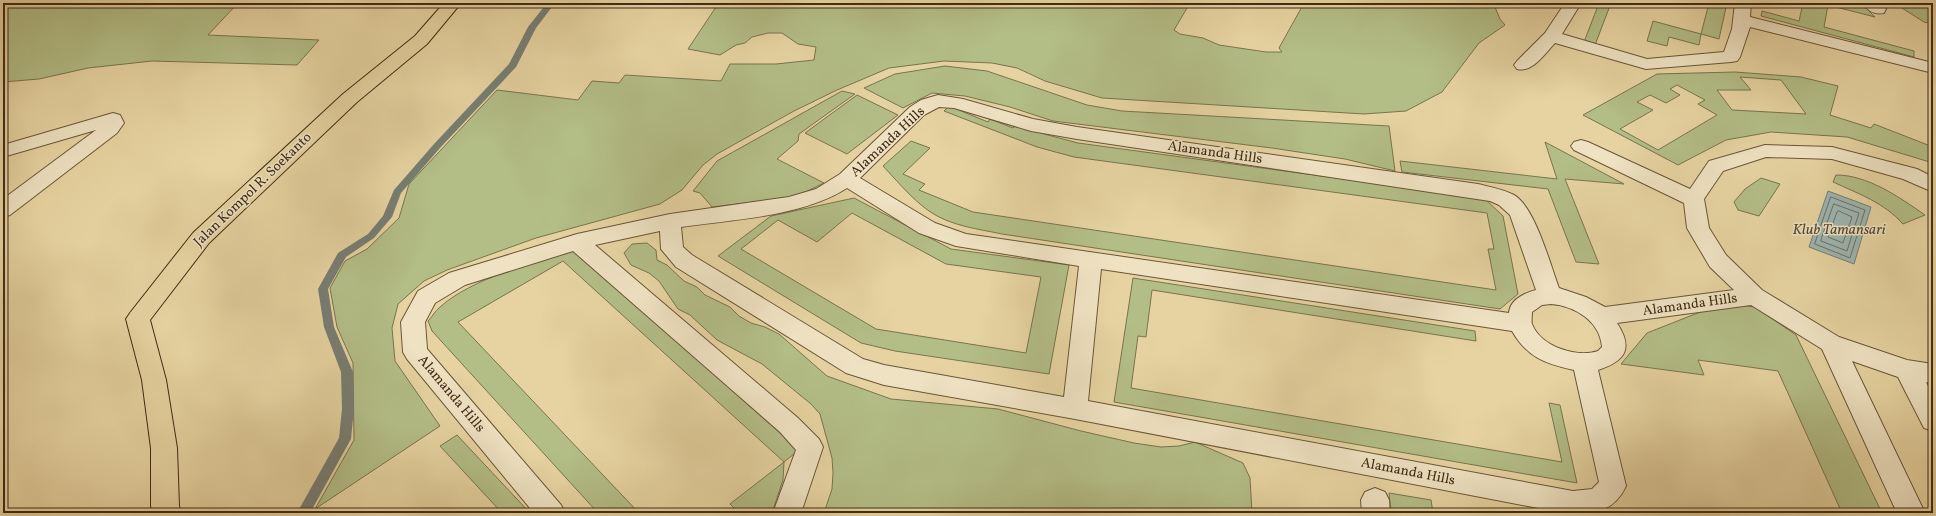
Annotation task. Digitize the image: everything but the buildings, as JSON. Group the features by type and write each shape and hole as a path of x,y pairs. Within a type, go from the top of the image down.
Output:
{"main road":[{"name":"Jalan Kompol R. Soekanto","path":"167,513 164,506 164,448 154,380 138,319 201,238 350,98 420,40 453,3"}],"street":[{"path":"1523,65 1552,36 1573,3"},
{"path":"1552,36 1646,64 1731,57 1743,20 1743,3"},
{"path":"1743,20 1933,68"},
{"name":"Alamanda Hills","path":"551,513 415,352 413,322 426,297 457,279 577,242 670,221 790,204 823,194 847,179 917,111 928,104 938,101 956,103 1031,125 1077,133 1470,190 1498,196 1512,202 1520,213 1550,296"},
{"path":"3,151 113,119 114,123 110,129 3,210"},
{"path":"1581,146 1694,198"},
{"path":"1933,185 1910,174 1832,153 1765,151 1716,166 1694,198 1698,228 1718,261 1754,296 1831,343 1869,358 1906,370 1933,374"},
{"name":"Alamanda Hills","path":"847,179 927,228 964,241 1520,323"},
{"name":"Alamanda Hills","path":"670,221 672,249 684,261 855,366 884,375 1075,409 1573,503 1599,500 1613,486 1584,364"},
{"path":"577,242 789,425 810,447 787,513"},
{"path":"1075,409 1091,260"},
{"path":"1550,296 1568,299 1601,316 1612,329 1616,342 1612,354 1601,361 1584,364 1556,357 1532,342 1520,323 1521,308 1535,298 1550,296"},
{"name":"Alamanda Hills","path":"1601,316 1754,296"},
{"path":"1831,343 1911,513"},
{"path":"1906,370 1933,421"}],"green space":[{"path":"17,3 238,3 208,35 319,40 297,65 152,61 88,68 39,79 3,82 3,5"},
{"path":"716,3 1190,3 1174,30 1180,34 1203,38 1219,45 1266,52 1282,52 1279,48 1304,3 1498,3 1495,7 1500,19 1505,25 1479,43 1442,92 1406,111 1364,114 1102,98 1045,81 1017,68 992,63 944,61 889,68 837,90 794,111 717,154 703,165 682,190 660,204 536,238 447,270 424,281 398,304 392,328 395,361 440,426 315,509 354,440 353,363 337,327 330,288 345,261 367,249 399,218 409,184 497,90 578,100 592,81 619,83 625,75 721,81 730,64 776,64 814,60 816,47 798,44 782,33 768,33 752,37 745,43 736,45 720,55 688,49 718,4"},
{"path":"1599,3 1611,3 1595,45 1584,42"},
{"path":"1709,3 1727,3 1719,39 1701,34"},
{"path":"1803,3 1861,3 1875,17 1828,5 1824,27 1914,51 1914,57 1761,16 1762,11 1799,21"},
{"path":"1894,3 1933,3 1933,24 1924,22"},
{"path":"1653,21 1701,34 1699,45 1669,37 1667,46 1647,41"},
{"path":"945,66 987,71 1087,105 1122,111 1389,126 1395,171 1345,159 1272,148 1053,121 1010,107 965,96 932,93 903,108 864,88 895,74"},
{"path":"1735,72 1801,77 1838,86 1830,115 1871,128 1874,124 1933,147 1933,163 1847,137 1771,132 1726,140 1678,165 1583,115 1657,74","holes":["1740,77 1781,80 1806,114 1732,110 1717,90 1751,90","1677,85 1705,100 1698,104 1717,115 1658,150 1620,129 1653,110 1637,102 1650,95 1666,103 1680,95 1670,89"]},
{"path":"842,91 855,94 799,134 798,141 777,159 824,183 795,197 712,207 700,193 693,191 717,161"},
{"path":"857,95 898,115 847,154 805,133"},
{"path":"949,106 988,122 990,119 1013,128 1017,124 1044,134 1078,143 1484,198 1503,216 1518,294 1500,309 1002,234 955,224 929,211 905,190 883,166 911,141 930,148 903,174 925,184 919,190 973,212 1496,290 1488,249 1494,249 1487,213 1074,157 1037,147 944,111"},
{"path":"1545,142 1624,184 1565,179 1599,264 1576,262 1548,189 1402,172 1400,161 1557,179"},
{"path":"1836,175 1860,179 1883,188 1925,215 1903,224 1879,204 1833,182"},
{"path":"1761,178 1780,184 1759,216 1738,210 1734,202 1745,189"},
{"path":"854,198 951,249 1069,265 1049,374 895,351 861,343 718,256 771,216","holes":["852,213 946,264 1041,277 1026,353 876,329 741,249 778,220 817,242"]},
{"path":"647,243 656,250 657,260 667,265 684,281 697,287 705,295 730,307 739,316 751,323 765,327 779,334 827,376 891,399 998,409 1081,431 1134,443 1161,447 1179,446 1195,442 1243,463 1250,478 1252,513 824,513 832,489 833,473 832,458 820,414 811,404 762,364 717,340 690,315 678,309 659,281 649,273 631,265 624,253 632,244"},
{"path":"574,250 799,450 784,462 563,261 458,322 639,513 598,513 432,331 428,321 440,307 468,288 504,272"},
{"path":"1133,278 1475,331 1476,341 1152,290 1146,337 1138,336 1131,388 1562,462 1549,403 1560,405 1577,483 1114,402"},
{"path":"1723,303 1755,307 1796,335 1882,513 1842,513 1778,371 1698,360 1704,375 1621,364 1647,333"},
{"path":"457,435 530,513 502,513 440,446"},
{"path":"784,462 783,480 772,513 739,513 730,504"},
{"path":"1389,493 1431,500 1433,513 1391,513"}],"water":[{"name":"Klub Tamansari","path":"1828,191 1871,207 1854,264 1809,247"}],"waterway":[{"path":"303,513 345,439 348,409 347,372 329,327 323,289 342,255 371,236 387,217 397,192 437,146 513,65 532,27 551,3"}]}
